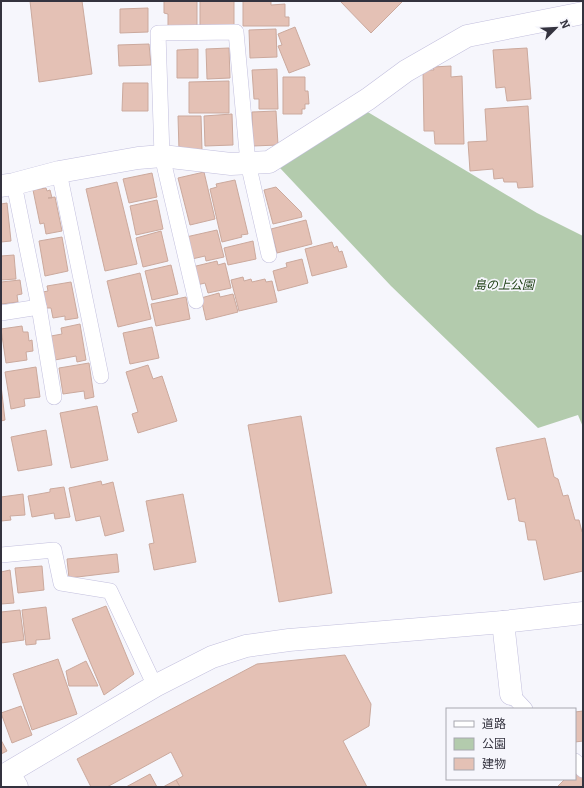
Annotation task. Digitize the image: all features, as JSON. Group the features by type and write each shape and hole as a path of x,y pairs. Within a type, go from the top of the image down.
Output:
{"street":[{"path":"8,185 59,172 138,158 162,156 232,164 269,162 368,99 406,71 467,36 583,12"},
{"path":"9,779 155,686 212,657 246,646 289,640 503,622 583,612"},
{"path":"503,622 518,702"}],"lane":[{"path":"196,301 162,156 158,33 236,32 248,163 269,255"},
{"path":"59,172 101,376"},
{"path":"8,185 39,307 54,397"},
{"path":"1,313 39,307"},
{"path":"1,555 54,550 61,583 110,591 155,686"}],"green space":[{"name":"島の上公園","path":"366,111 537,213 583,236 583,427 578,415 538,428 391,286 280,168"}],"building":[{"path":"30,1 82,1 92,74 39,82"},
{"path":"164,1 197,1 197,27 168,26 168,14 164,13"},
{"path":"200,1 234,1 234,27 200,27"},
{"path":"243,1 271,1 271,5 285,4 285,17 289,17 289,26 243,26"},
{"path":"340,1 403,1 371,33"},
{"path":"148,8 148,32 120,33 120,9"},
{"path":"295,27 310,65 289,73 278,46 282,45 278,34"},
{"path":"276,29 277,57 250,58 249,30"},
{"path":"149,44 151,65 119,66 118,45"},
{"path":"229,48 230,78 207,79 206,49"},
{"path":"527,48 531,99 507,101 505,87 496,88 493,50"},
{"path":"198,49 198,78 177,78 177,50"},
{"path":"451,66 451,77 462,76 464,144 435,144 434,131 424,131 423,70 434,70 433,67"},
{"path":"277,69 278,109 259,109 259,99 254,99 252,70"},
{"path":"283,77 305,77 305,91 308,91 309,104 305,104 305,109 302,109 302,114 283,114"},
{"path":"229,81 229,113 189,113 189,82"},
{"path":"123,83 148,83 148,111 122,111"},
{"path":"528,106 533,187 518,188 517,182 504,182 503,178 494,179 493,169 470,171 468,142 487,141 485,109"},
{"path":"276,111 278,145 253,146 252,112"},
{"path":"232,114 233,145 205,146 204,116"},
{"path":"178,116 201,116 202,150 179,150"},
{"path":"204,172 215,219 190,225 178,178"},
{"path":"152,173 157,197 129,203 123,179"},
{"path":"235,180 248,234 222,242 210,189 217,187 216,184"},
{"path":"117,182 137,264 105,271 86,189"},
{"path":"276,187 301,212 302,217 273,224 264,190"},
{"path":"46,188 47,191 50,190 52,197 55,197 62,231 46,234 44,223 40,224 33,190"},
{"path":"157,200 163,229 136,235 130,206"},
{"path":"7,203 11,241 1,242 1,204"},
{"path":"306,220 312,244 277,253 271,229"},
{"path":"217,230 224,257 206,261 205,256 192,259 186,237"},
{"path":"161,231 168,261 143,267 136,238"},
{"path":"62,237 68,271 45,276 39,241"},
{"path":"253,241 256,259 228,265 224,248"},
{"path":"332,242 334,248 337,246 339,252 342,251 347,267 312,276 305,249"},
{"path":"14,255 16,279 1,280 1,256"},
{"path":"302,259 308,283 278,291 273,271 287,267 286,263"},
{"path":"217,261 218,265 225,263 231,288 208,293 205,283 197,285 192,267"},
{"path":"171,265 178,294 152,300 145,271"},
{"path":"140,273 151,319 118,327 107,281"},
{"path":"243,277 244,281 251,279 252,282 265,279 266,282 272,281 277,302 239,311 231,280"},
{"path":"20,280 22,294 17,295 18,302 1,304 1,282"},
{"path":"71,282 78,318 65,320 65,316 53,318 51,308 46,308 43,292 48,291 47,286"},
{"path":"219,293 220,297 233,294 238,312 206,320 201,298"},
{"path":"186,297 190,319 156,326 151,304"},
{"path":"80,324 86,360 77,362 76,356 55,360 51,336 62,334 61,328"},
{"path":"22,326 23,332 28,332 29,341 32,340 33,351 26,352 27,360 6,363 1,329"},
{"path":"152,327 159,358 130,364 123,333"},
{"path":"89,363 94,397 85,399 84,391 63,394 59,368"},
{"path":"148,365 153,379 162,376 177,421 138,433 132,414 138,412 126,372"},
{"path":"36,367 40,397 24,399 25,406 11,409 5,372"},
{"path":"1,385 5,420 1,421"},
{"path":"97,406 108,460 71,468 60,413"},
{"path":"301,416 332,593 279,602 248,425"},
{"path":"46,430 52,465 18,471 11,437"},
{"path":"545,438 554,477 558,479 563,496 568,495 575,520 579,520 583,532 583,571 544,580 536,540 528,540 525,522 519,521 515,498 508,500 496,448"},
{"path":"101,481 102,485 113,482 124,531 105,536 100,516 76,521 69,488"},
{"path":"64,487 70,517 55,519 54,513 32,517 28,496 50,492 50,489"},
{"path":"23,494 25,515 10,516 11,520 1,521 1,497"},
{"path":"183,494 196,562 154,570 149,544 154,543 146,501"},
{"path":"117,554 119,572 69,578 67,559"},
{"path":"42,566 44,590 18,593 15,568"},
{"path":"10,570 14,603 1,604 1,572"},
{"path":"106,606 134,674 104,695 72,619"},
{"path":"46,607 50,639 36,640 36,644 26,645 22,610"},
{"path":"20,610 24,640 1,643 1,612"},
{"path":"345,655 371,704 369,726 343,741 367,787 180,787 176,780 183,776 171,752 107,787 91,787 77,759 257,664"},
{"path":"58,659 77,714 32,730 13,674"},
{"path":"86,661 98,686 69,686 66,671"},
{"path":"21,706 32,735 12,743 1,713"},
{"path":"583,711 583,741 576,742 576,712"},
{"path":"1,740 7,751 1,754"},
{"path":"576,767 583,774 583,787 557,787 564,780 576,780"},
{"path":"150,774 157,787 126,787"},
{"path":"176,780 180,787 163,787"}]}
